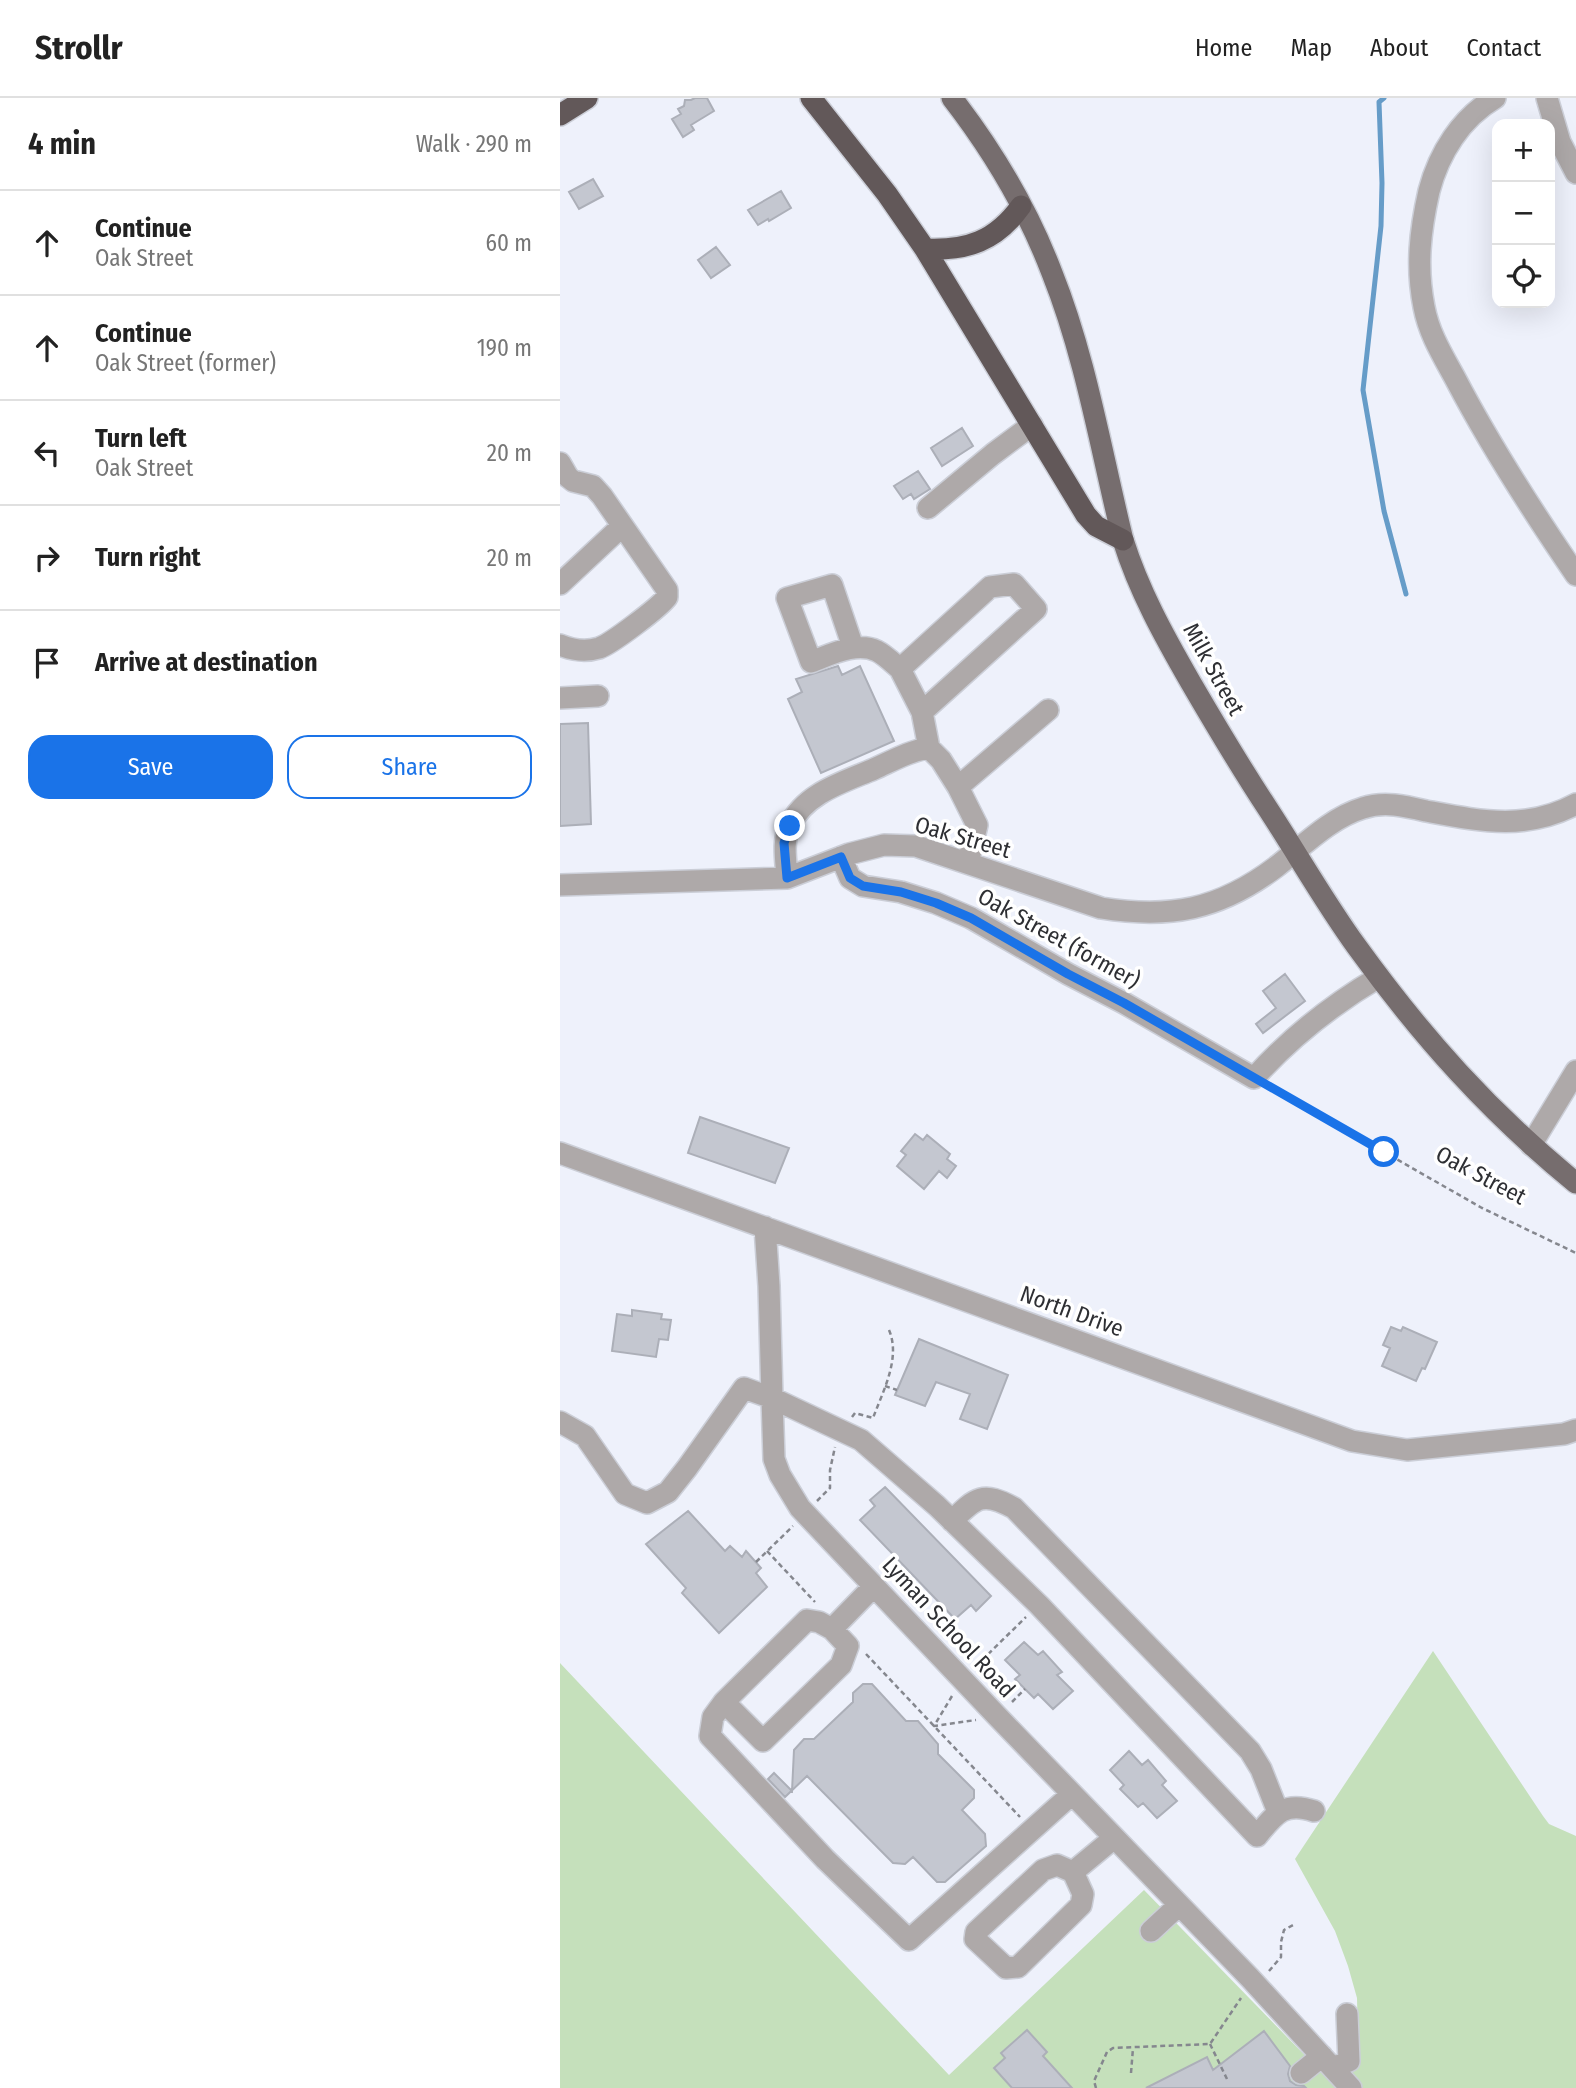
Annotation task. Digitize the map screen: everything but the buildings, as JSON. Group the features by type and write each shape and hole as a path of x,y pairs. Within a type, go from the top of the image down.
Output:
{"highway":[{"path":"560,115 587,98"},
{"path":"811,98 880,185 925,249 1086,515 1096,526 1123,540"},
{"path":"925,249 944,250 984,240 1005,225 1021,206"}],"main road":[{"name":"Milk Street","path":"952,98 993,156 1021,206 1052,272 1084,377 1123,540 1142,592 1227,746 1356,946 1448,1063 1531,1145 1576,1183"}],"street":[{"path":"1495,98 1469,117 1446,149 1435,171 1422,223 1418,257 1423,299 1430,330 1440,354 1512,477 1568,548 1576,575"},
{"path":"1548,98 1560,142 1576,173"},
{"path":"928,508 1032,425"},
{"path":"560,645 570,650 600,647 658,608 667,597 667,590 602,496 593,486 573,481 563,475"},
{"path":"560,584 621,527"},
{"path":"900,668 990,587 1014,584 1036,609 922,712"},
{"path":"853,648 878,651 900,668 922,712 929,748 941,760 958,787 977,825 968,863"},
{"path":"560,698 597,696"},
{"path":"958,787 1048,710"},
{"path":"787,878 784,843 798,811 814,797 834,786 902,756 929,748"},
{"name":"Oak Street","path":"560,885 787,878 841,857 884,845 895,845 916,846 1101,908 1159,913 1221,901 1275,868 1319,833 1365,807 1395,804 1484,820 1526,822 1549,816 1576,804"},
{"name":"Oak Street (former)","path":"841,857 850,878 863,886 901,892 971,918 1254,1077"},
{"path":"1254,1077 1298,1035 1357,989 1379,976"},
{"path":"1531,1145 1576,1071"},
{"name":"North Drive","path":"560,1153 1352,1441 1407,1450 1564,1434 1576,1430"},
{"name":"Lyman School Road","path":"765,1227 774,1459 780,1475 800,1507 1250,1978 1351,2088"},
{"path":"560,1422 585,1436 625,1494 647,1503 668,1492 744,1388 772,1398 861,1440 953,1521 1038,1605 1257,1836 1278,1812 1299,1806 1314,1811"},
{"path":"953,1521 967,1506 980,1498 998,1499 1014,1508 1250,1751 1261,1769 1278,1812"},
{"path":"834,1626 874,1586"},
{"path":"724,1702 763,1741 841,1665 848,1647 834,1626 807,1620 724,1702 713,1717 710,1736 825,1859 909,1940 1072,1794"},
{"path":"1073,1872 1114,1838"},
{"path":"1057,1865 1073,1872 1083,1894 1080,1905 1018,1967 1006,1968 975,1939 976,1932 1043,1870 1057,1865"},
{"path":"1150,1931 1179,1905"},
{"path":"1301,2073 1328,2062 1349,2061 1347,2014"}],"path":[{"name":"Oak Street","path":"1254,1077 1482,1208 1576,1253"},
{"path":"885,1386 897,1390"},
{"path":"810,1494 817,1501"},
{"path":"767,1551 834,1626"},
{"path":"863,1652 1032,1830"},
{"path":"1267,1972 1281,1958 1284,1930 1293,1925"},
{"path":"1210,2044 1244,1993"},
{"path":"1096,2088 1094,2081 1107,2052 1113,2048 1210,2044"},
{"path":"1210,2044 1227,2079"},
{"path":"1131,2073 1133,2047"}],"green space":[{"path":"1433,1651 1549,1824 1576,1836 1576,2088 560,2088 560,1663 949,2075 1144,1890 1322,2073 1330,2077 1358,2043 1357,1998 1335,1931 1295,1859"}],"waterway":[{"path":"1384,98 1379,102 1381,226 1363,390 1384,511 1406,594"}],"route":[{"path":"790,826 784,843 787,878 841,857 850,878 863,886 901,892 971,918 1384,1152"}]}
